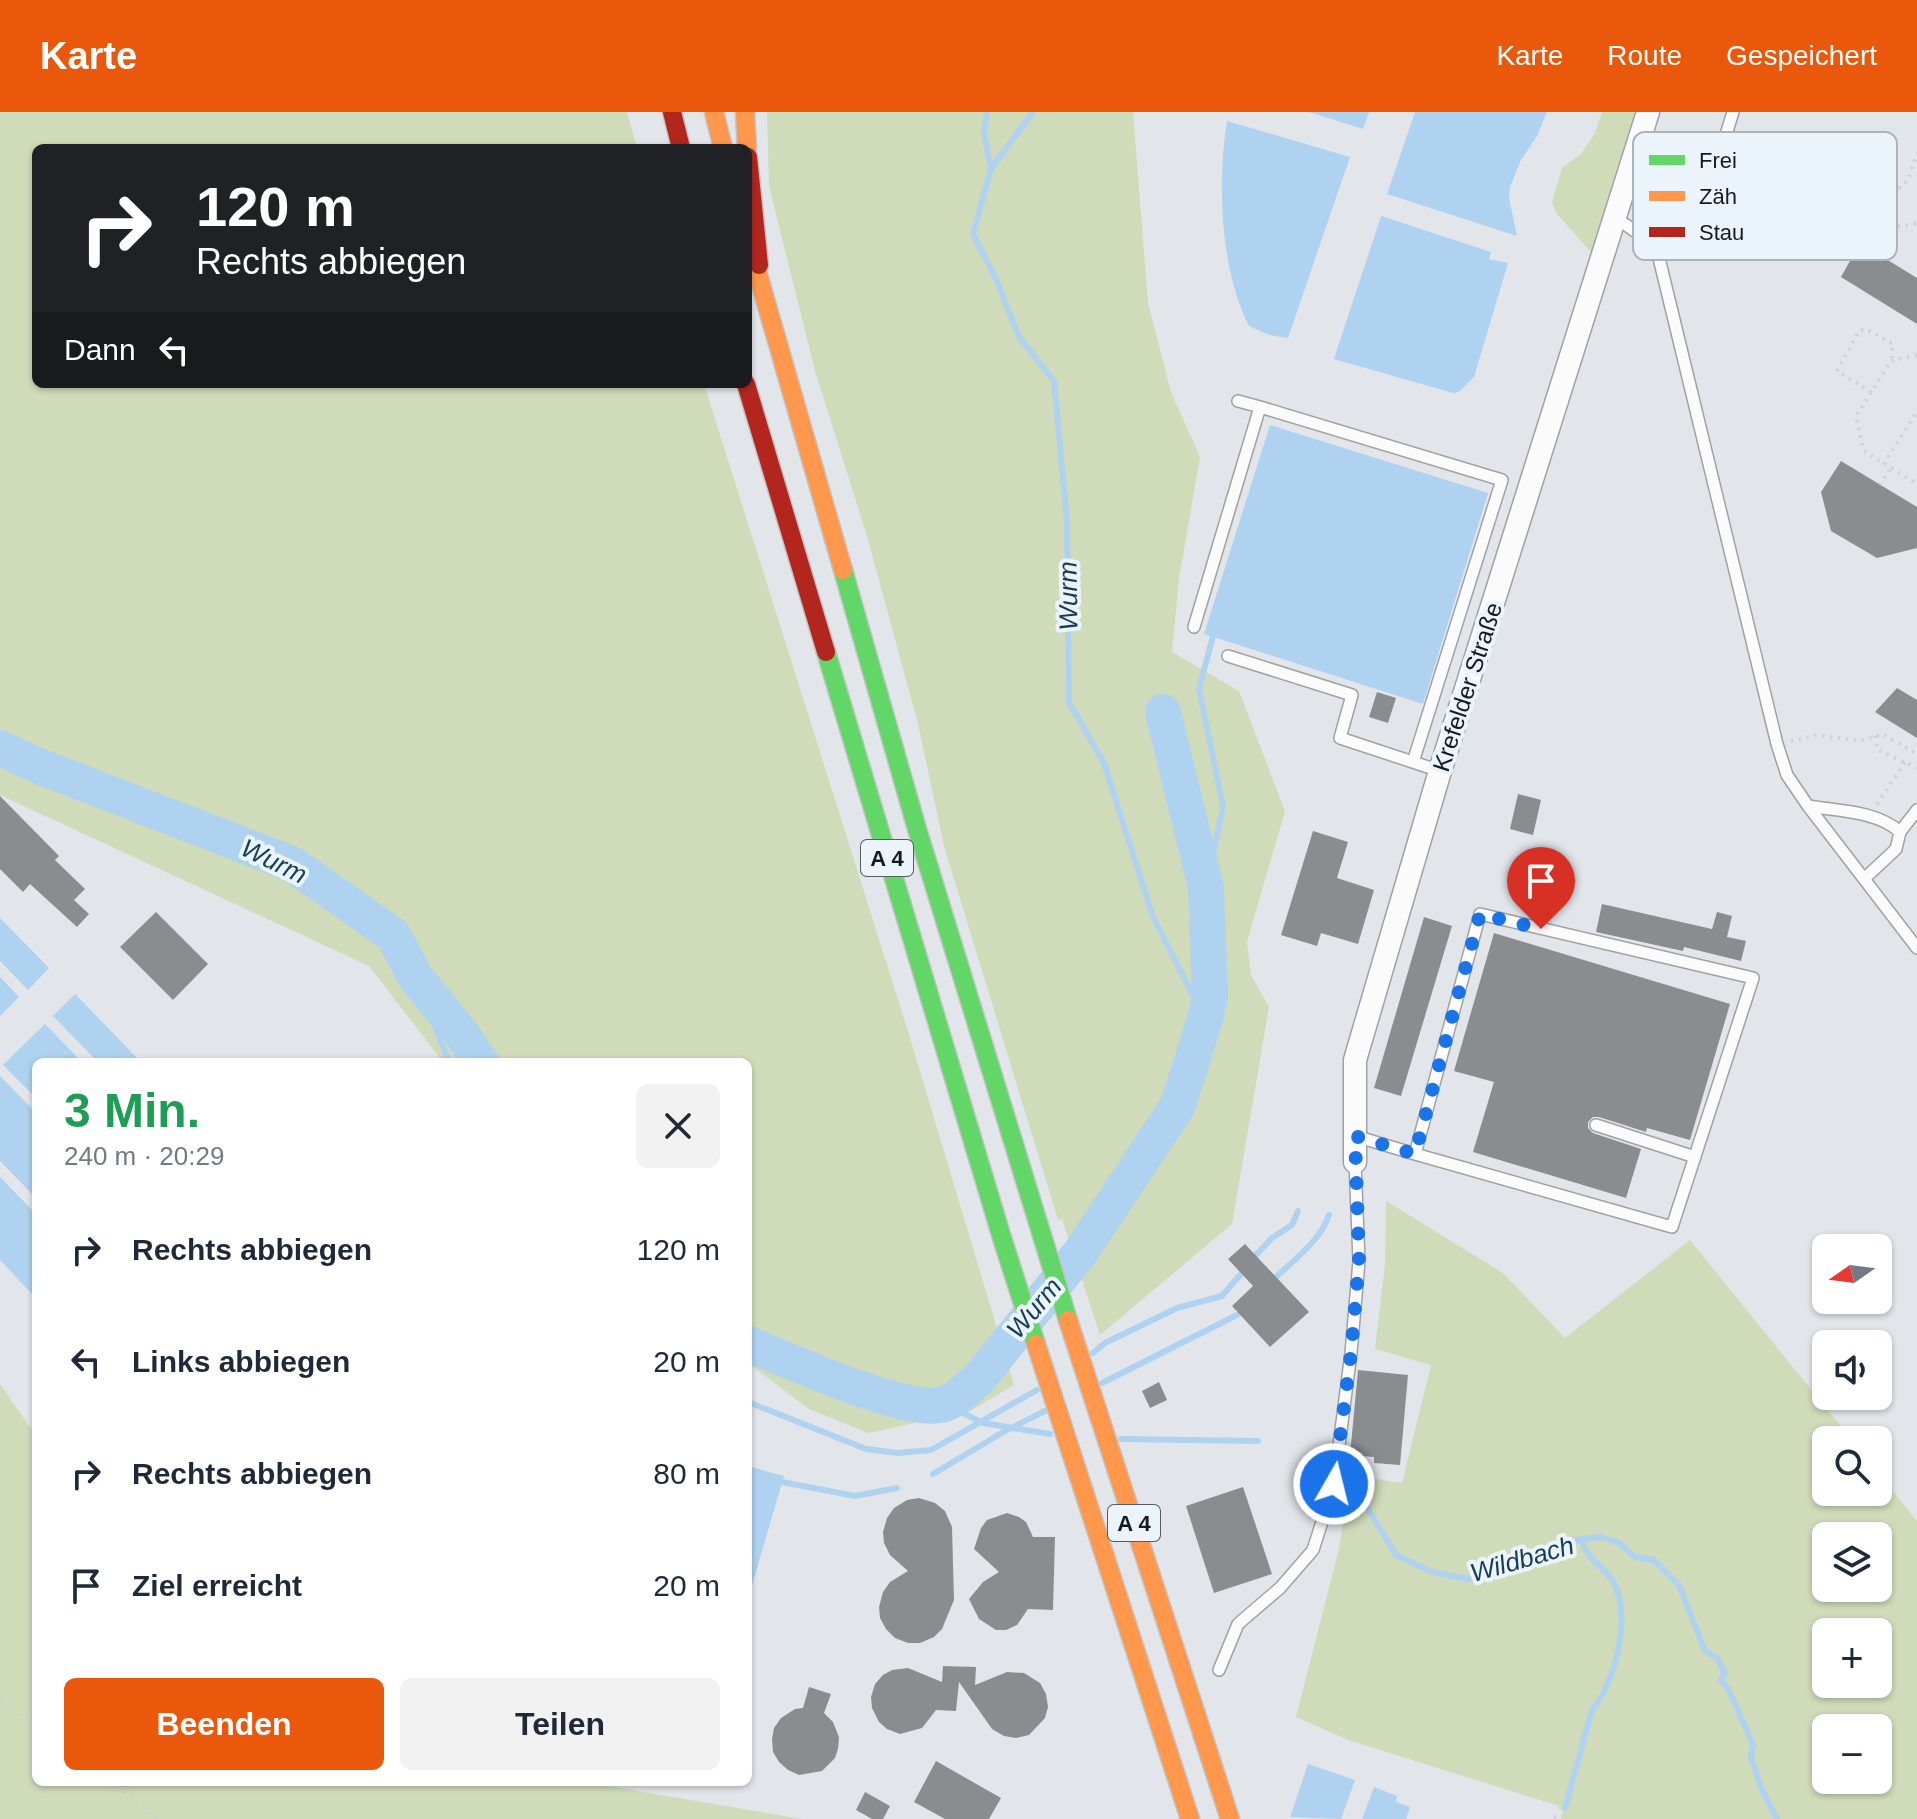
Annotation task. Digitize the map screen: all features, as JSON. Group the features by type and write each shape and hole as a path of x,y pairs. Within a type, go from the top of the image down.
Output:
{"highway":[{"path":"672,112 680,144"},
{"path":"714,112 722,144"},
{"path":"745,112 747,144"},
{"path":"752,197 761,288"},
{"name":"A 4","path":"752,255 917,829 1037,1226 1230,1819"},
{"name":"A 4","path":"747,388 1002,1238 1190,1819"}],"street":[{"name":"Krefelder Straße","path":"1642,132 1648,112"},
{"name":"Krefelder Straße","path":"1355,1162 1355,1060 1440,771 1633,162"}],"lane":[{"path":"1727,132 1733,112"},
{"path":"1616,218 1633,230"},
{"path":"1659,260 1787,775 1917,948"},
{"path":"1238,401 1502,480 1413,762"},
{"path":"1194,627 1260,407"},
{"path":"1228,656 1352,695 1340,738 1440,771"},
{"path":"1808,806 1868,816 1891,823 1900,832"},
{"path":"1864,879 1896,849 1900,832 1917,810"},
{"path":"1355,1136 1415,1154 1672,1227 1753,978 1480,914 1415,1154"},
{"path":"1596,1125 1695,1157"},
{"path":"1219,1670 1238,1624 1280,1588 1313,1550 1334,1484 1359,1261 1355,1162"}],"path":[{"path":"1897,190 1908,180 1917,153"},
{"path":"1897,227 1917,223"},
{"path":"1871,392 1837,371 1859,331 1866,329 1893,344 1891,361 1856,416 1864,451 1917,484"},
{"path":"1891,361 1917,355"},
{"path":"1884,464 1917,411"},
{"path":"1880,485 1891,468"},
{"path":"1777,744 1818,735 1859,741 1875,736 1883,734 1917,757 1915,767 1878,750 1875,736"},
{"path":"1868,816 1905,762"},
{"path":"0,1700 32,1722"},
{"path":"117,1786 158,1819"},
{"path":"1554,1817 1560,1819"}],"green space":[{"path":"0,112 627,112 636,144 32,144 32,388 705,388 907,1028 1014,1385 970,1411 868,1433 809,1409 752,1366 752,1058 440,1058 369,966 0,795"},
{"path":"767,112 1133,112 1148,303 1171,392 1200,457 1179,579 1172,652 1239,691 1285,811 1247,942 1251,975 1269,1007 1232,1224 1100,1335 1062,1219 1058,1220 944,846 918,724 867,536 815,371 769,186"},
{"path":"1602,112 1635,112 1591,252 1557,214 1552,202 1562,168 1581,154 1595,133"},
{"path":"1386,1201 1503,1273 1565,1338 1690,1240 1812,1391 1812,1410 1828,1410 1841,1426 1812,1426 1812,1506 1892,1506 1892,1490 1917,1521 1917,1819 1561,1819 1563,1810 1558,1809 1559,1806 1348,1740 1296,1717 1339,1549 1350,1475 1402,1483 1431,1365 1375,1349 1385,1264"},
{"path":"0,1384 32,1430 32,1786 608,1786 802,1819 0,1819"}],"water":[{"path":"1309,112 1369,112 1363,129"},
{"path":"1415,112 1547,112 1510,187 1509,198 1517,236 1387,194"},
{"path":"1227,121 1350,157 1288,338 1269,335 1249,326 1232,279 1222,198"},
{"path":"1381,216 1491,252 1489,259 1508,263 1474,377 1459,392 1453,393 1334,359"},
{"path":"1270,425 1488,493 1423,704 1204,634"},
{"path":"0,918 49,968 28,990 0,961"},
{"path":"0,977 19,997 0,1016"},
{"path":"75,994 137,1058 94,1058 53,1016"},
{"path":"45,1024 78,1058 32,1058 32,1094 3,1065"},
{"path":"0,1076 32,1109 32,1194 0,1161"},
{"path":"0,1177 32,1210 32,1294 0,1260"},
{"path":"752,1467 784,1476 752,1585"},
{"path":"1308,1764 1355,1780 1341,1819 1290,1817"},
{"path":"1374,1787 1397,1796 1396,1802 1410,1807 1406,1819 1362,1819"}],"building":[{"path":"1850,260 1888,260 1917,278 1917,324 1841,277"},
{"path":"1841,461 1917,507 1917,548 1877,558 1831,531 1821,492"},
{"path":"1897,688 1917,700 1917,738 1875,712"},
{"path":"1377,692 1396,698 1388,723 1369,717"},
{"path":"1518,794 1541,800 1533,835 1510,829"},
{"path":"0,796 59,856 55,860 85,889 74,900 89,914 77,927 30,884 23,892 0,869"},
{"path":"1313,831 1348,842 1337,878 1374,890 1358,944 1321,933 1317,946 1281,935"},
{"path":"1602,904 1712,929 1717,912 1732,916 1727,937 1746,941 1741,961 1684,947 1683,951 1596,932"},
{"path":"156,912 208,964 173,1000 120,947"},
{"path":"1424,917 1452,926 1401,1096 1374,1088"},
{"path":"1494,933 1730,1004 1690,1140 1647,1128 1646,1132 1599,1117 1593,1117 1588,1122 1588,1128 1593,1133 1641,1149 1626,1198 1473,1152 1494,1082 1454,1071"},
{"path":"1245,1244 1309,1312 1270,1347 1232,1306 1253,1286 1228,1259"},
{"path":"1358,1370 1408,1375 1400,1465 1374,1463 1374,1457 1350,1455"},
{"path":"1159,1382 1167,1400 1150,1408 1142,1391"},
{"path":"1243,1487 1272,1574 1214,1593 1186,1506"},
{"path":"919,1498 935,1503 945,1511 952,1527 954,1600 942,1629 934,1637 920,1643 908,1643 895,1638 880,1618 883,1592 890,1582 908,1571 890,1555 883,1532 894,1508 907,1500"},
{"path":"1007,1513 1026,1522 1033,1537 1055,1537 1053,1610 1028,1609 1017,1625 996,1630 979,1619 969,1599 983,1582 999,1572 974,1549 981,1528 987,1520"},
{"path":"943,1666 976,1667 975,1685 1007,1672 1024,1673 1040,1683 1046,1694 1048,1707 1045,1718 1029,1735 1016,1738 1004,1736 992,1729 959,1682 956,1711 936,1710 922,1728 900,1734 879,1722 872,1708 871,1697 875,1684 883,1675 908,1668 942,1682"},
{"path":"809,1687 831,1694 824,1713 833,1722 839,1737 838,1749 835,1758 822,1771 799,1775 779,1762 773,1752 772,1739 774,1728 781,1718 795,1709 803,1708"},
{"path":"936,1761 1001,1798 989,1819 945,1819 914,1802"},
{"path":"865,1792 890,1806 883,1819 872,1819 856,1810"}],"waterway":[{"name":"Wurm","path":"987,112 984,133 991,169 973,234 996,279 1019,337 1054,381 1067,522 1069,702 1104,763 1153,917 1205,1019"},
{"name":"Wurm","path":"991,169 1033,112"},
{"path":"1206,888 1223,806 1199,689 1213,636"},
{"name":"Wurm","path":"752,1346 845,1384 900,1401 941,1405 952,1400 981,1376 1080,1253 1178,1105 1210,996 1206,888 1163,712"},
{"name":"Wurm","path":"0,748 41,767 292,864 393,935 416,978 478,1058"},
{"path":"416,978 447,1058"},
{"path":"1256,1255 1272,1238 1292,1225 1298,1211"},
{"path":"1276,1277 1314,1241 1329,1215"},
{"path":"1093,1353 1105,1343 1177,1308 1222,1296 1241,1274"},
{"path":"1102,1383 1239,1314"},
{"path":"752,1404 866,1449 898,1453 931,1450 1037,1390"},
{"name":"Wildbach","path":"945,1404 983,1423 1050,1434"},
{"path":"933,1474 1045,1411"},
{"name":"Wildbach","path":"1121,1439 1258,1441"},
{"path":"782,1482 855,1496 897,1488"},
{"name":"Wildbach","path":"1362,1499 1396,1555 1432,1572 1468,1579 1487,1574 1539,1550 1600,1537 1619,1543 1635,1557 1654,1560 1679,1585 1705,1651 1717,1658 1725,1673 1721,1680 1753,1744 1751,1758 1762,1790 1777,1819"},
{"path":"1565,1808 1592,1710 1601,1698 1614,1666 1621,1629 1619,1595 1613,1581 1587,1552 1581,1539"}],"traffic: fast":[{"path":"843,570 917,829 1068,1320"},
{"path":"826,652 1036,1344"}],"traffic: slow":[{"path":"714,112 722,144"},
{"path":"745,112 747,144"},
{"path":"752,254 843,570"},
{"path":"1068,1320 1230,1819"},
{"path":"1036,1344 1190,1819"}],"traffic: jam":[{"path":"672,112 680,144"},
{"path":"752,196 759,265"},
{"path":"747,388 826,652"}],"route":[{"path":"1334,1484 1359,1261 1355,1136 1415,1154 1480,914 1541,929"}]}
